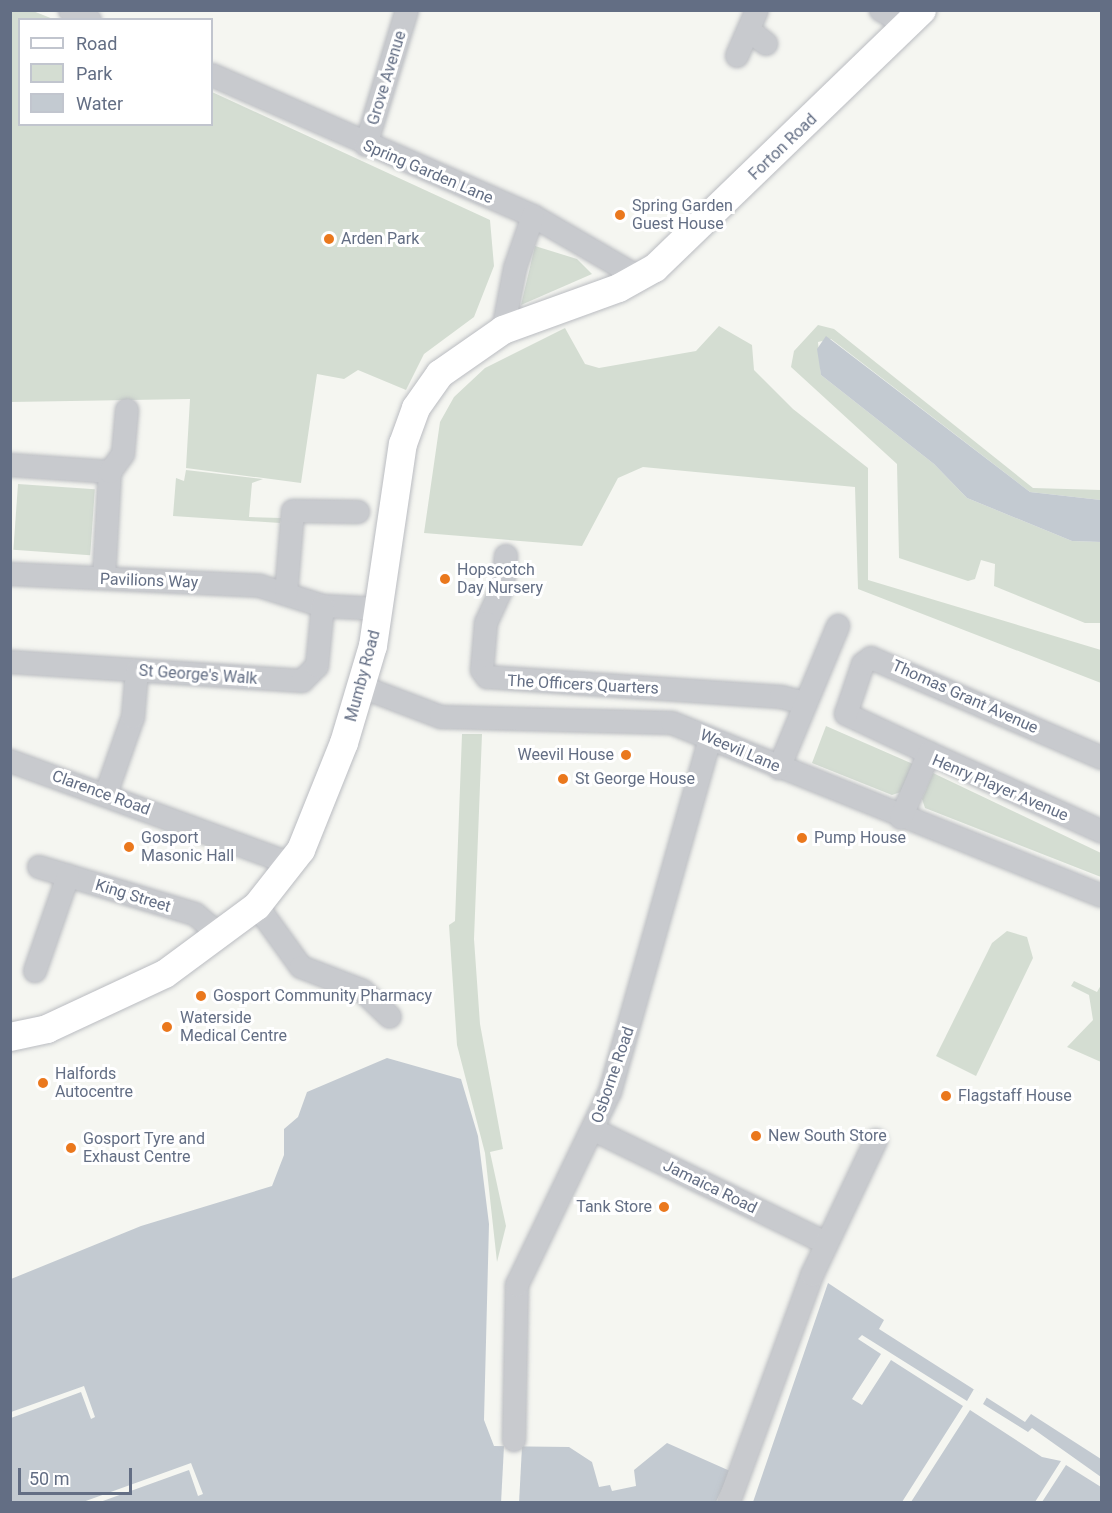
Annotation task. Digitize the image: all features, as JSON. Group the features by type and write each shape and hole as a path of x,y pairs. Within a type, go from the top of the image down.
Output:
{"main road":[{"name":"Forton Road","path":"640,278 674,253 914,18"},
{"name":"Mumby Road","path":"10,1036 47,1029 165,974 221,936 256,906 291,864 311,831 362,687 380,609 404,444 416,408 441,374 503,330 640,278"}],"street":[{"path":"70,10 86,18"},
{"name":"Grove Avenue","path":"366,145 407,10"},
{"path":"881,10 914,18"},
{"path":"753,20 766,44"},
{"path":"737,56 753,20"},
{"name":"Spring Garden Lane","path":"213,75 366,145 533,216 640,278"},
{"path":"503,330 513,277 533,216"},
{"path":"104,578 110,472 123,454 127,410"},
{"path":"10,465 110,472"},
{"path":"286,594 293,511 358,512"},
{"name":"The Officers Quarters","path":"506,556 503,586 487,618 482,663 484,674 499,680 781,697 805,703"},
{"name":"Pavilions Way","path":"10,574 253,585 323,606 380,609"},
{"name":"St George's Walk","path":"10,662 305,680 318,662 323,606"},
{"path":"779,768 838,626"},
{"name":"Thomas Grant Avenue","path":"929,753 846,714 863,664 871,658 1101,758"},
{"path":"106,794 133,717 137,671"},
{"path":"496,717 499,680"},
{"name":"Weevil Lane","path":"362,687 429,714 660,721 1101,896"},
{"name":"Osborne Road","path":"514,1440 517,1285 594,1130 617,1072 710,739"},
{"name":"Henry Player Avenue","path":"901,818 929,753 1101,832"},
{"name":"Clarence Road","path":"10,761 106,794 291,864"},
{"name":"King Street","path":"39,867 195,914 221,936"},
{"path":"35,971 68,876"},
{"path":"256,906 301,967 363,991 390,1017"},
{"name":"Jamaica Road","path":"594,1130 826,1243"},
{"path":"729,1503 826,1243 876,1140"}],"green space":[{"path":"11,11 33,11 50,18 18,18 18,126 213,126 213,92 490,220 494,266 474,317 424,354 406,390 358,370 344,379 317,374 301,483 186,468 190,399 11,402"},
{"path":"535,246 577,259 592,274 521,305"},
{"path":"818,325 834,329 1033,488 1101,490 1101,500 1030,492 831,339 818,342 821,375 934,464 967,498 1072,541 1101,542 1101,623 1085,623 994,586 995,564 981,560 975,579 968,581 899,558 897,464 791,367 794,351"},
{"path":"719,326 752,345 754,370 793,409 868,468 868,580 1101,650 1101,683 858,589 855,487 643,467 618,478 582,546 424,533 440,422 454,397 485,368 565,328 585,364 599,368 696,351"},
{"path":"186,470 263,479 252,483 249,517 281,518 280,523 173,516 176,478 184,481"},
{"path":"18,484 95,489 90,555 13,550"},
{"path":"826,726 913,764 901,792 892,795 812,763"},
{"path":"462,734 482,734 474,939 480,1024 503,1149 490,1152 506,1226 497,1262 485,1153 457,1045 449,925 455,921"},
{"path":"933,773 1101,853 1101,877 925,808 922,799"},
{"path":"1007,931 1027,937 1033,958 976,1076 936,1056 992,943"},
{"path":"1074,981 1097,992 1101,985 1101,1062 1067,1047 1093,1020 1089,995 1071,986"}],"water":[{"path":"826,336 1030,492 1101,500 1101,542 1072,541 967,498 934,464 821,375 817,349"},
{"path":"387,1058 461,1079 478,1136 489,1224 484,1420 494,1446 569,1447 592,1462 599,1487 610,1485 612,1491 636,1486 634,1470 667,1443 730,1471 716,1502 11,1502 11,1279 141,1226 272,1186 284,1155 284,1129 298,1117 307,1092"},
{"path":"828,1283 884,1320 879,1329 1025,1422 1031,1414 1101,1459 1101,1502 753,1502"}],"pier":[{"path":"862,1335 967,1401 974,1389 987,1397 983,1404 1028,1432 1032,1428 1101,1477 1101,1487 1066,1465 1042,1502 1035,1502 1061,1461 1042,1457 970,1410 911,1502 902,1502 963,1406 891,1360 862,1405 852,1399 881,1354 858,1339"},
{"path":"84,1386 95,1417 91,1419 81,1392 11,1418 11,1412"},
{"path":"504,1446 522,1447 519,1502 501,1502"},
{"path":"191,1463 203,1494 198,1496 189,1470 100,1502 83,1502"}],"place":[{"name":"Spring Garden Guest House","path":"620,215"},
{"name":"Arden Park","path":"329,239"},
{"name":"Hopscotch Day Nursery","path":"445,579"},
{"name":"Weevil House","path":"626,755"},
{"name":"St George House","path":"563,779"},
{"name":"Pump House","path":"802,838"},
{"name":"Gosport Masonic Hall","path":"129,847"},
{"name":"Gosport Community Pharmacy","path":"201,996"},
{"name":"Waterside Medical Centre","path":"167,1027"},
{"name":"Halfords Autocentre","path":"43,1083"},
{"name":"Flagstaff House","path":"946,1096"},
{"name":"New South Store","path":"756,1136"},
{"name":"Gosport Tyre and Exhaust Centre","path":"71,1148"},
{"name":"Tank Store","path":"664,1207"}]}
